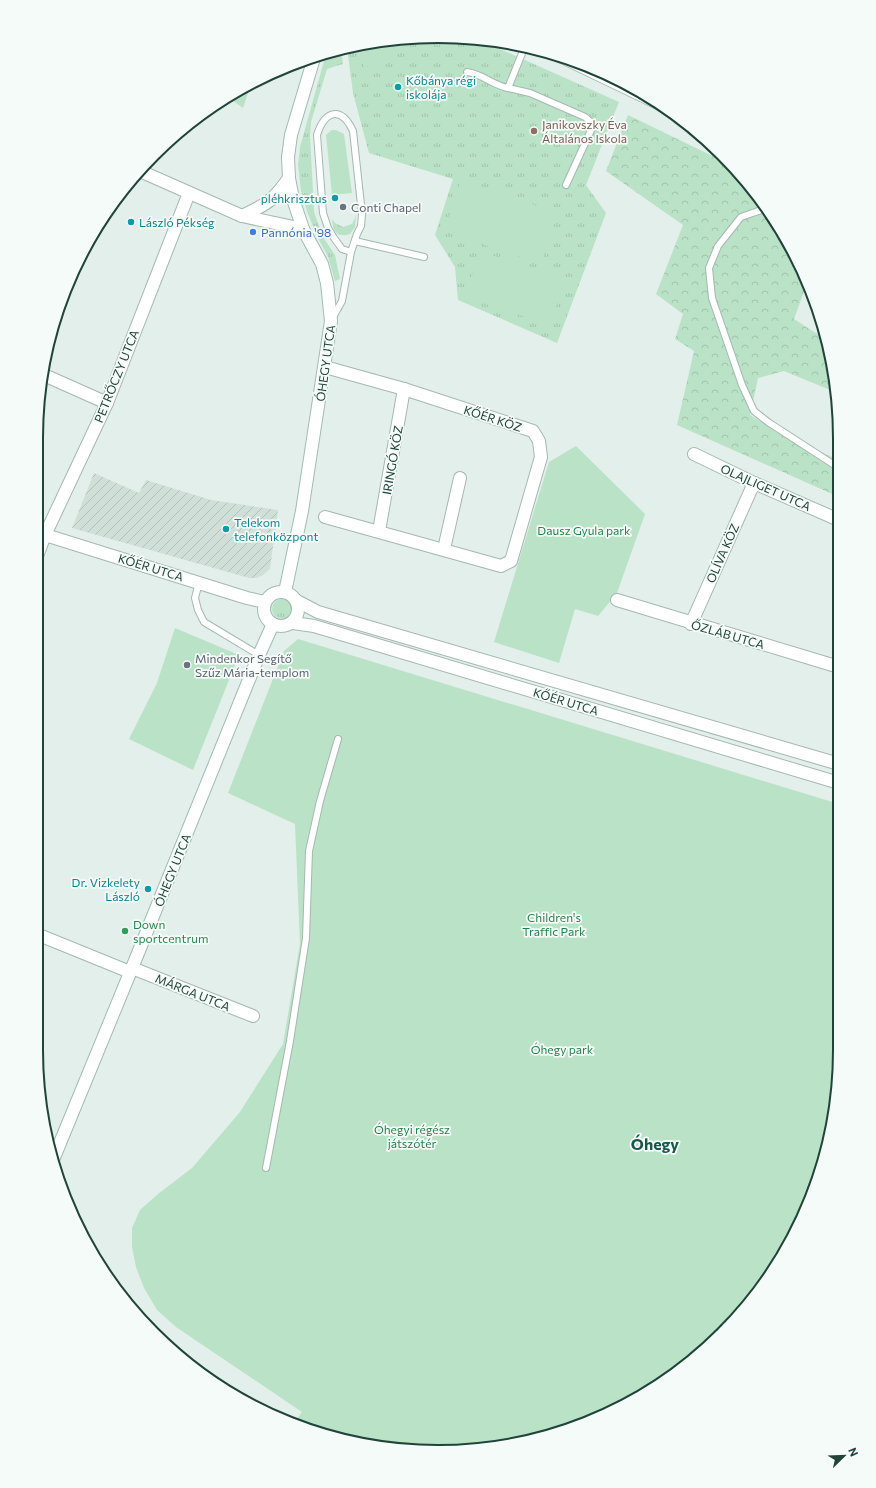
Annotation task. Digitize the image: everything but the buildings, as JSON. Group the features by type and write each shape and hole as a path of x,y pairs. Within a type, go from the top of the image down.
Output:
{"street":[{"name":"ÓHEGY UTCA","path":"285,592 302,511 331,321 327,283 322,264 303,229 293,199 289,178 288,157 291,135 310,64"},
{"path":"145,173 242,216 303,229"},
{"path":"242,216 270,202 278,194 289,178"},
{"name":"PETRŐCZY UTCA","path":"43,530 107,403 189,193"},
{"name":"KŐÉR KÖZ","path":"325,367 404,389 532,431 539,441 541,457 511,561 501,566 325,517"},
{"path":"48,377 107,403"},
{"name":"IRINGÓ KÖZ","path":"379,531 404,389"},
{"name":"OLAJLIGET UTCA","path":"694,454 754,483 833,517"},
{"path":"444,549 460,478"},
{"name":"OLÍVA KÖZ","path":"691,624 754,483"},
{"name":"KŐÉR UTCA","path":"43,535 247,598 265,602"},
{"path":"276,592 285,592 294,596 297,601 299,614 293,623 286,626 279,626 273,624 266,618 264,611 265,602 269,596 276,592"},
{"name":"ŐZLÁB UTCA","path":"617,600 691,624 833,665"},
{"name":"KŐÉR UTCA","path":"297,601 318,612 833,762"},
{"name":"KŐÉR UTCA","path":"293,623 322,628 833,781"},
{"name":"ÓHEGY UTCA","path":"56,1152 273,624"},
{"name":"MÁRGA UTCA","path":"43,937 253,1016"}],"lane":[{"path":"508,88 522,52"},
{"path":"467,72 477,74 500,86 530,93 585,117 592,123 592,128 566,185"},
{"path":"331,321 342,301 351,252 361,226 362,214 353,131 348,121 341,115 333,115 325,118 320,125 317,135 323,213 328,228 334,238 342,249 351,252"},
{"path":"759,210 741,217 718,246 709,268 712,298 740,378 754,411 768,422 833,464"},
{"path":"355,241 424,257"},
{"path":"199,582 195,598 198,610 204,622 259,655"},
{"path":"266,1168 290,1041 306,938 309,851 320,801 338,739"}],"shaded area":[{"path":"94,473 139,493 146,480 211,500 278,510 270,569 257,578 249,578 72,528"}],"green space":[{"path":"438,43 496,47 619,102 586,185 606,213 557,343 458,300 455,267 435,235 453,179 369,153 353,93 348,54 386,46"},
{"path":"397,45 364,69 361,51"},
{"path":"342,55 343,64 327,69 311,122 310,135 314,212 323,237 335,255 340,279 335,281 328,257 316,234 301,191 298,165 300,147 324,60"},
{"path":"248,92 243,108 233,101"},
{"path":"628,115 715,157 735,178 766,219 792,263 803,287 804,290 794,319 820,336 830,390 784,371 758,378 750,415 790,439 833,457 833,494 677,425 694,351 675,339 683,314 656,294 683,225 606,171"},
{"path":"332,130 336,130 344,134 352,193 332,195 326,135"},
{"path":"461,180 558,213 541,264 444,231"},
{"path":"356,216 355,227 350,234 342,235 336,233 333,227 332,219 335,223 343,227 352,224"},
{"path":"480,251 565,280 550,325 465,297"},
{"name":"Dausz Gyula park","path":"576,446 645,514 617,593 598,616 575,609 559,663 494,642 549,462"},
{"path":"282,599 289,602 292,609 289,616 282,619 275,616 272,609 275,602"},
{"path":"175,628 239,655 193,770 129,739 157,683"},
{"name":"Óhegy park","path":"298,639 833,802 832,1076 830,1102 820,1152 803,1201 780,1248 766,1269 735,1310 717,1329 698,1347 657,1378 636,1392 589,1415 540,1432 490,1442 464,1444 438,1445 386,1442 336,1432 297,1419 302,1412 176,1327 157,1310 144,1288 136,1267 132,1247 132,1228 140,1210 192,1168 240,1112 283,1044 300,944 295,824 228,793 284,651"}],"place":[{"name":"Kőbánya régi iskolája","path":"398,87"},
{"name":"Janikovszky Éva Általános Iskola","path":"534,131"},
{"name":"pléhkrisztus","path":"335,198"},
{"name":"Conti Chapel","path":"343,207"},
{"name":"László Pékség","path":"131,222"},
{"name":"Pannónia '98","path":"253,232"},
{"name":"Telekom telefonközpont","path":"226,529"},
{"name":"Mindenkor Segítő Szűz Mária-templom","path":"187,665"},
{"name":"Dr. Vizkelety László","path":"148,889"},
{"name":"Down sportcentrum","path":"125,931"}],"district":[{"name":"Óhegy","path":"655,1143"}],"park label":[{"name":"Children's Traffic Park","path":"554,924"},
{"name":"Óhegyi régész játszótér","path":"412,1136"}]}
